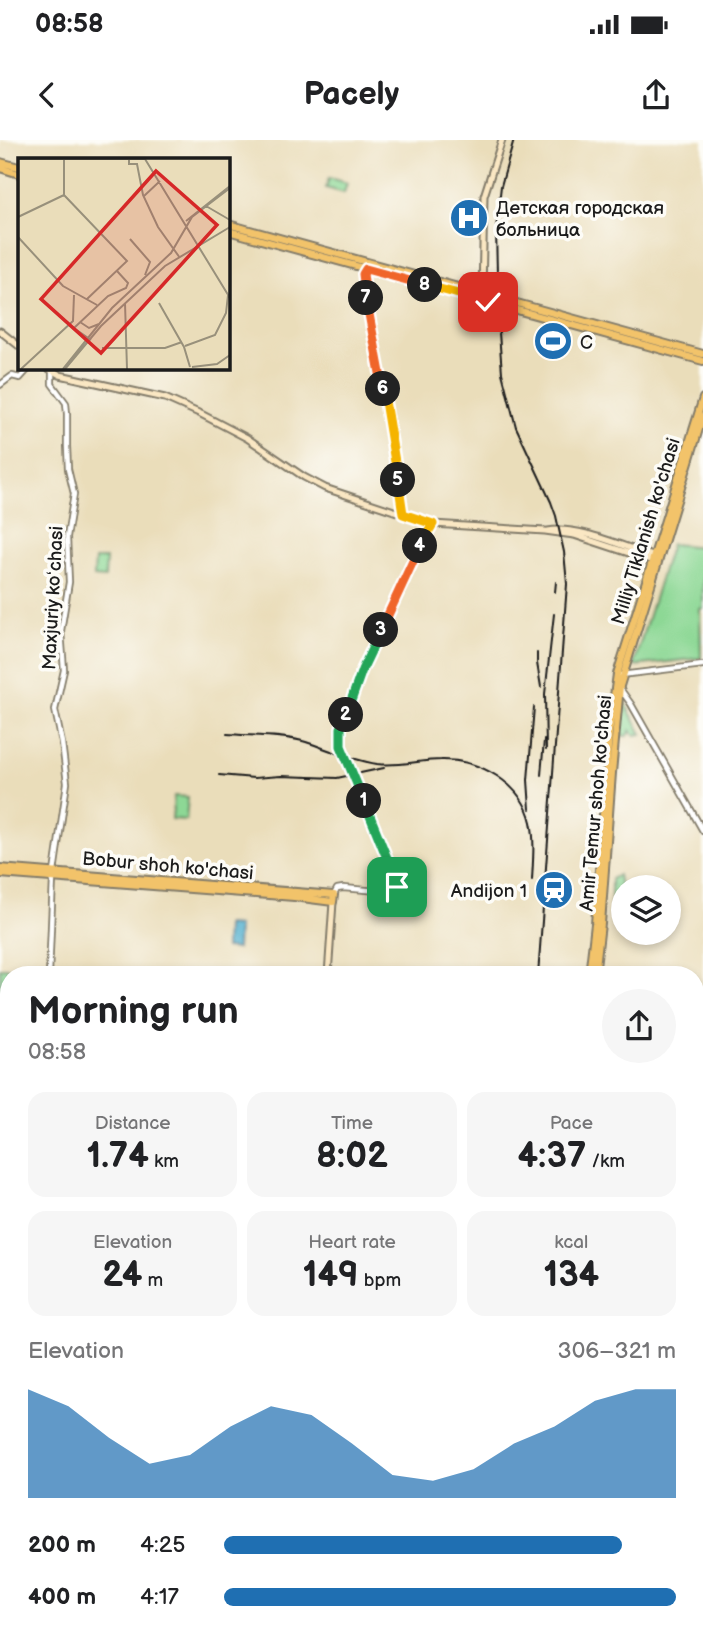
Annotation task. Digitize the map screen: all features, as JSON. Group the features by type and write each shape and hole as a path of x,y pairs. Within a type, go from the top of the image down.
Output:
{"main road":[{"path":"482,294 484,196 502,140"},
{"path":"0,162 18,167"},
{"path":"0,168 18,174"},
{"path":"229,228 703,361"},
{"path":"408,277 482,294 703,354"},
{"path":"0,331 18,345"},
{"path":"50,369 165,398 247,439 332,492 433,524 545,531 573,530 654,559"},
{"name":"Milliy Tiklanish ko'chasi","path":"620,675 703,398"},
{"name":"Milliy Tiklanish ko'chasi","path":"654,559 703,416"},
{"name":"Amir Temur shoh ko'chasi","path":"596,966 609,733 620,675"},
{"name":"Bobur shoh ko'chasi","path":"0,868 54,875 333,898"},
{"name":"Bobur shoh ko'chasi","path":"0,874 54,875"},
{"path":"329,966 333,898"},
{"name":"Amir Temur shoh ko'chasi","path":"591,966 598,924"}],"street":[{"path":"367,265 363,274 365,295 392,437 403,514"},
{"path":"0,385 12,376 20,378 28,369"},
{"name":"Maxjuriy koʻchasi","path":"49,966 54,875 67,783 55,712 64,670 61,631 69,582 67,537 75,494 68,469 66,403 51,384 50,369"},
{"path":"401,892 395,883 341,746 341,728 362,670 422,540 433,524"},
{"path":"620,675 703,665"},
{"path":"617,688 631,704 703,831"},
{"path":"333,898 337,889 390,892 395,883"}],"green space":[{"path":"329,178 347,183 344,193 326,188"},
{"path":"671,544 703,547 701,658 633,666"},
{"path":"95,559 106,559 105,578 94,577"},
{"path":"624,702 642,734 635,735 630,729 627,736 621,736"},
{"path":"174,796 188,797 186,820 172,819"}],"water":[{"path":"226,925 238,926 237,949 225,948"}],"railway":[{"path":"514,140 501,186 496,229 502,373 516,427 556,516 564,552 567,584 539,966"},
{"path":"555,592 556,582"},
{"path":"546,750 545,694 554,614"},
{"path":"537,653 541,687"},
{"path":"530,809 528,780 534,707"},
{"path":"227,734 297,740 377,764 441,760 484,769 509,785 526,808 533,836 532,880"},
{"path":"541,775 544,740"},
{"path":"219,775 254,778 337,778 384,768"}],"place":[{"name":"Детская городская больница","path":"469,218"},
{"name":"С","path":"553,341"},
{"name":"Andijon 1","path":"554,890"}],"route":[{"path":"397,887 341,746 341,728 362,670 422,540 433,524 403,514 363,274 366,269 488,302"}]}
